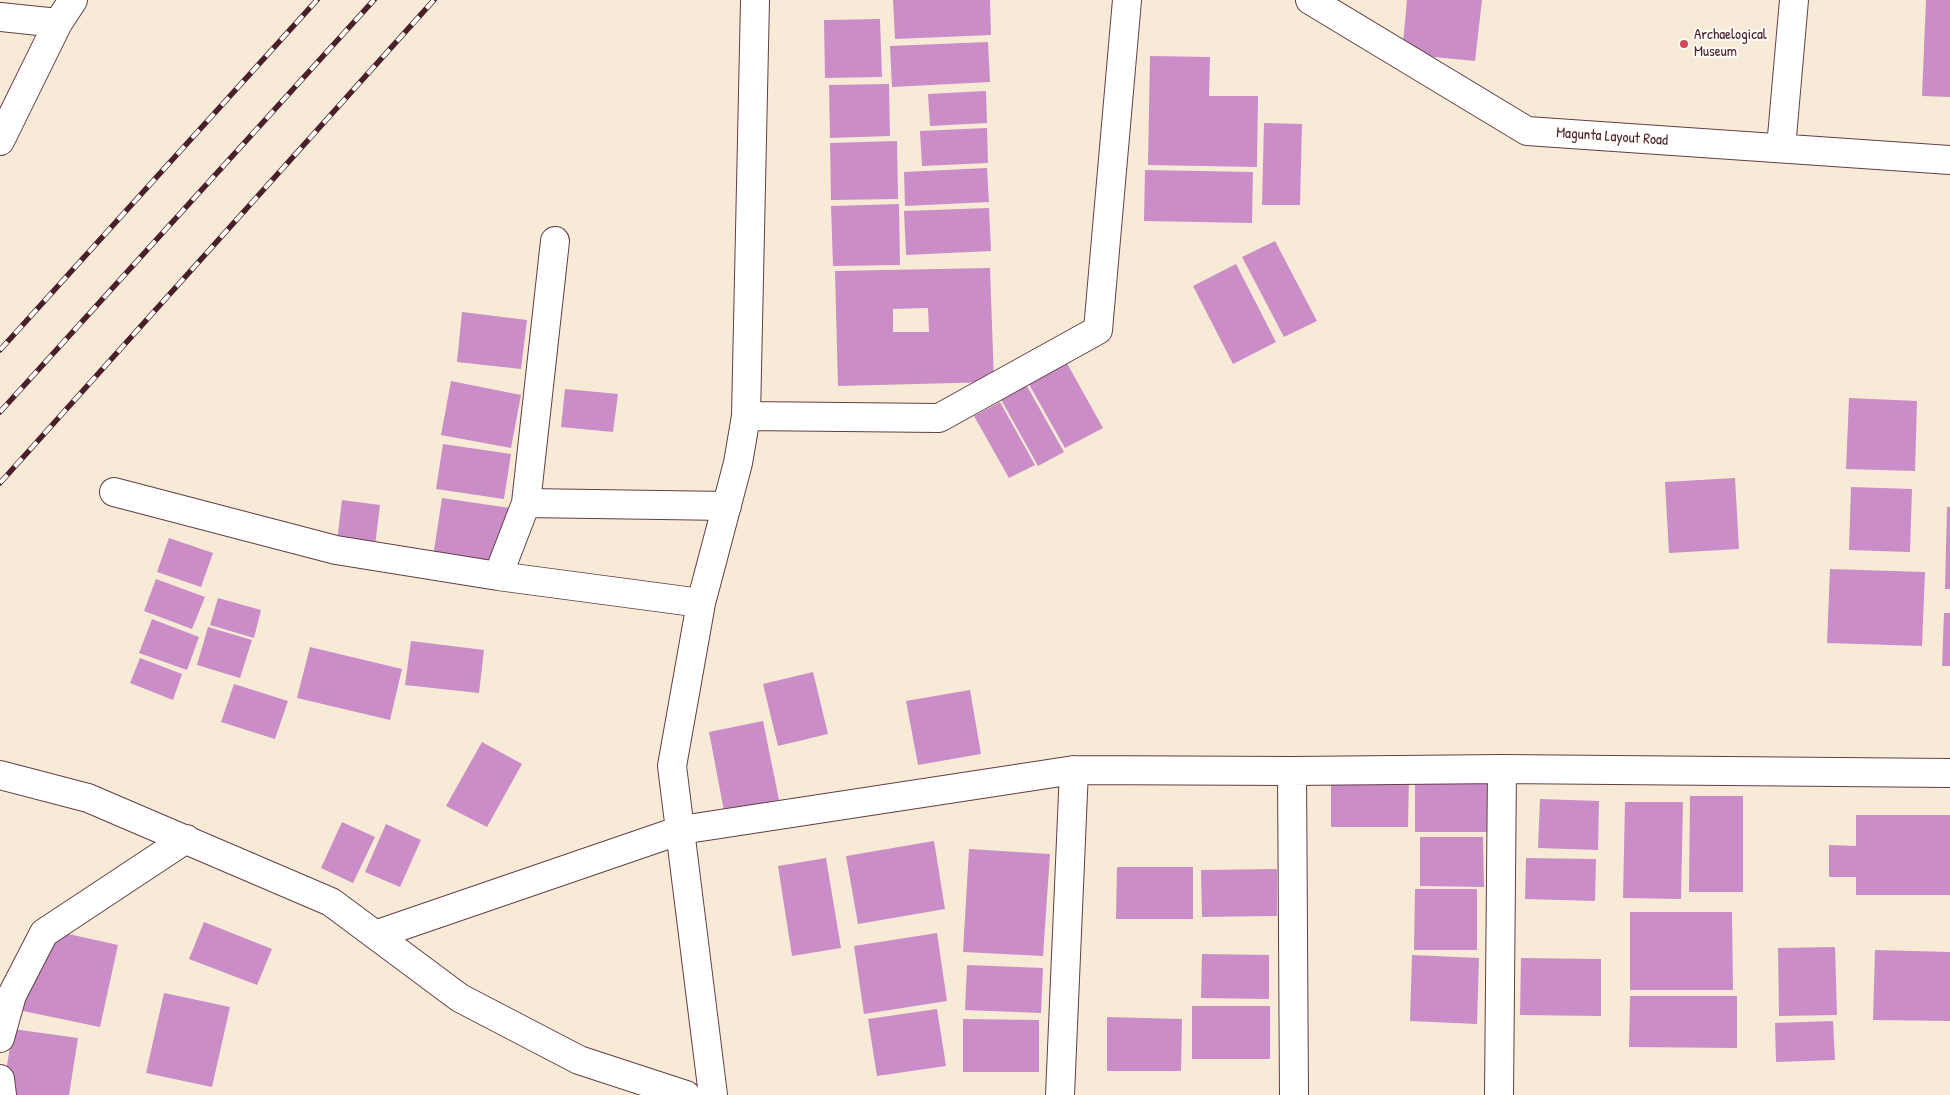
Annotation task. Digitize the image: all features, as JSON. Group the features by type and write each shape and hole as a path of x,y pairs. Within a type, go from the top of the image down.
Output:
{"street":[{"path":"0,140 58,23 73,0"},
{"path":"713,1095 672,766 701,603 738,463 746,416 755,0"},
{"path":"746,416 939,418 1098,330 1127,0"},
{"name":"Magunta Layout Road","path":"1310,0 1527,131 1950,160"},
{"path":"1780,148 1794,0"},
{"path":"0,17 58,23"},
{"path":"498,576 526,503 555,241"},
{"path":"114,492 336,550 498,576 701,603"},
{"path":"526,503 727,506"},
{"path":"375,935 681,830 1074,770 1292,771 1502,769 1950,773"},
{"path":"1499,1095 1502,769"},
{"path":"1060,1095 1074,770"},
{"path":"1292,771 1294,1095"},
{"path":"0,775 88,798 331,902 460,998 579,1060 686,1095"},
{"path":"0,1038 12,995 44,933 186,839"},
{"path":"0,1079 2,1095"}],"building":[{"path":"893,0 990,0 991,35 895,39"},
{"path":"1407,0 1482,0 1475,61 1402,54"},
{"path":"1926,0 1950,0 1950,97 1922,96"},
{"path":"880,19 882,77 825,78 824,20"},
{"path":"988,42 990,82 892,87 890,46"},
{"path":"1150,56 1210,57 1209,96 1258,96 1257,167 1148,165"},
{"path":"889,84 890,136 830,138 829,85"},
{"path":"986,91 987,123 930,126 928,94"},
{"path":"1264,123 1302,124 1300,205 1262,205"},
{"path":"987,128 988,163 922,166 920,131"},
{"path":"897,141 898,199 831,200 830,143"},
{"path":"987,168 989,202 905,206 904,172"},
{"path":"1145,170 1253,172 1252,223 1144,221"},
{"path":"899,204 900,265 833,266 831,206"},
{"path":"989,208 991,251 906,255 904,211"},
{"path":"1275,241 1317,321 1284,337 1242,257"},
{"path":"1236,264 1276,342 1233,364 1193,286"},
{"path":"990,268 994,382 838,386 835,271","holes":["928,308 929,332 893,332 893,309"]},
{"path":"462,312 527,320 521,369 457,362"},
{"path":"1064,358 1103,428 1065,448 1026,379"},
{"path":"1023,379 1064,452 1038,466 998,394"},
{"path":"451,381 521,395 511,448 441,435"},
{"path":"565,389 618,394 613,432 561,427"},
{"path":"1849,398 1917,401 1915,471 1846,469"},
{"path":"1000,402 1035,465 1009,478 974,416"},
{"path":"443,444 511,454 504,499 436,489"},
{"path":"1735,478 1739,549 1669,553 1665,482"},
{"path":"1851,487 1912,489 1910,552 1849,550"},
{"path":"442,498 510,508 500,567 433,557"},
{"path":"342,500 380,505 375,546 337,541"},
{"path":"1947,507 1950,507 1950,589 1945,589"},
{"path":"169,538 213,553 201,587 157,572"},
{"path":"1830,569 1925,572 1922,646 1827,643"},
{"path":"156,579 205,597 192,629 144,611"},
{"path":"218,598 261,610 254,638 210,625"},
{"path":"1944,613 1950,613 1950,666 1942,666"},
{"path":"152,619 199,637 187,670 139,653"},
{"path":"208,627 252,640 240,678 197,665"},
{"path":"411,641 484,650 479,693 405,685"},
{"path":"310,647 402,669 390,720 297,698"},
{"path":"140,658 182,674 173,700 130,683"},
{"path":"813,672 828,734 778,746 763,684"},
{"path":"234,684 288,701 275,739 221,722"},
{"path":"970,690 981,754 918,765 906,701"},
{"path":"763,721 779,800 724,811 709,732"},
{"path":"482,742 522,764 487,827 446,806"},
{"path":"1331,776 1409,776 1408,827 1331,827"},
{"path":"1415,779 1491,779 1491,832 1415,832"},
{"path":"1690,796 1743,796 1743,892 1689,892"},
{"path":"1540,799 1599,801 1598,850 1538,848"},
{"path":"1625,802 1683,802 1681,899 1623,898"},
{"path":"1856,815 1950,815 1950,895 1856,895 1856,877 1829,877 1829,845 1856,846"},
{"path":"342,822 375,837 353,883 321,868"},
{"path":"386,824 421,840 400,887 365,872"},
{"path":"1420,837 1483,837 1484,887 1420,886"},
{"path":"934,841 945,909 858,924 846,856"},
{"path":"969,849 1050,854 1043,956 963,952"},
{"path":"826,858 841,948 792,956 778,866"},
{"path":"1526,858 1596,859 1595,901 1525,899"},
{"path":"1117,867 1193,867 1193,919 1116,919"},
{"path":"1277,869 1277,916 1202,917 1201,870"},
{"path":"1415,889 1477,889 1477,950 1414,950"},
{"path":"1630,912 1732,912 1733,990 1630,990"},
{"path":"204,922 272,949 257,985 189,959"},
{"path":"37,927 118,945 100,1027 18,1010"},
{"path":"937,933 947,1001 864,1014 854,946"},
{"path":"1835,947 1837,1015 1779,1016 1778,948"},
{"path":"1875,950 1950,952 1950,1021 1873,1020"},
{"path":"1202,954 1269,955 1269,999 1201,998"},
{"path":"1412,955 1479,958 1477,1024 1410,1021"},
{"path":"1521,958 1601,959 1601,1016 1520,1015"},
{"path":"967,965 1043,968 1041,1013 965,1010"},
{"path":"164,993 230,1007 212,1087 146,1073"},
{"path":"1630,996 1737,996 1737,1048 1629,1047"},
{"path":"1192,1006 1270,1006 1270,1059 1192,1059"},
{"path":"937,1009 946,1066 877,1076 868,1019"},
{"path":"1107,1017 1182,1019 1181,1071 1107,1071"},
{"path":"963,1019 1039,1020 1039,1072 963,1072"},
{"path":"1833,1021 1835,1060 1776,1062 1775,1023"},
{"path":"13,1029 78,1038 69,1095 2,1095"}],"railway":[{"path":"0,350 317,0"},
{"path":"0,412 374,0"},
{"path":"0,483 434,0"}],"place":[{"name":"Archaelogical Museum","path":"1684,44"}]}
